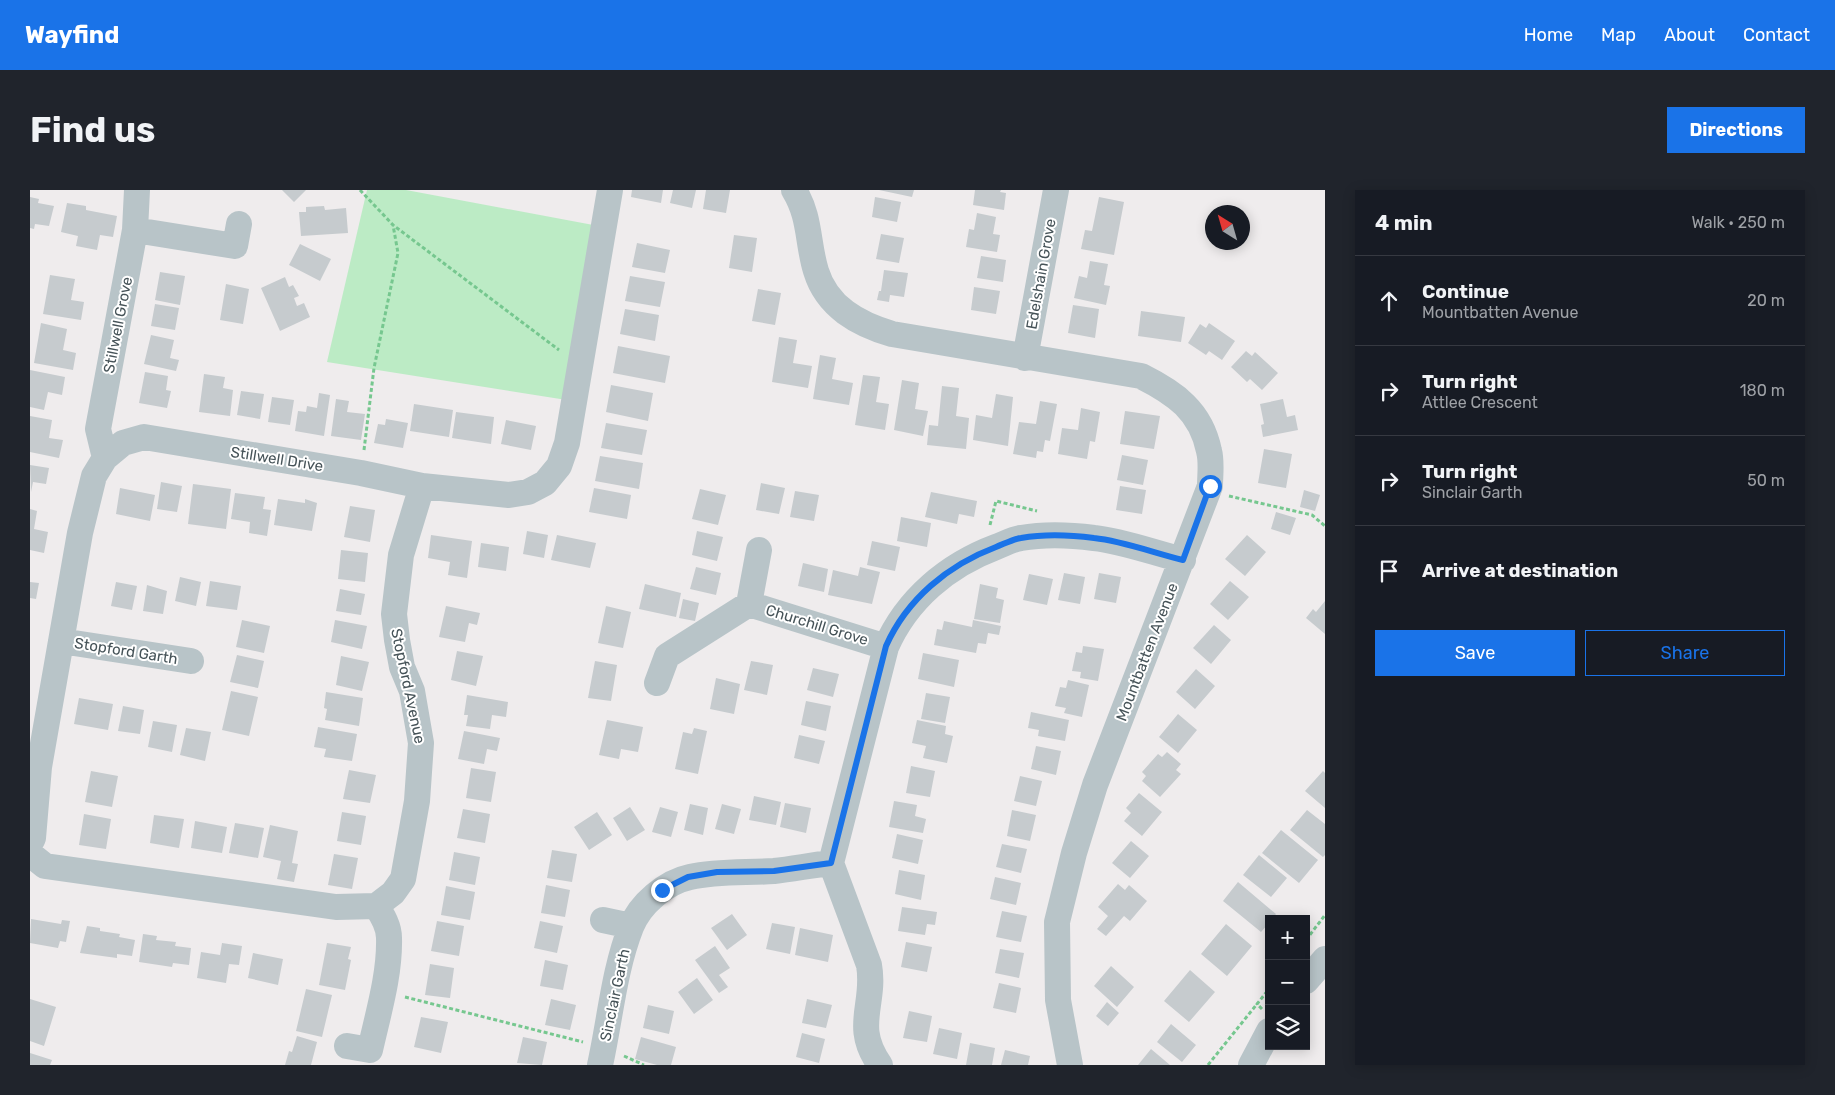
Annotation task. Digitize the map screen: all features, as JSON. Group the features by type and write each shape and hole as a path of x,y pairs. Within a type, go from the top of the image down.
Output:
{"street":[{"name":"Stillwell Grove","path":"105,458 98,429 135,230 137,190"},
{"name":"Stillwell Drive","path":"30,844 33,838 39,767 80,534 94,476 105,458 123,443 144,437 361,473 422,486 509,495 528,492 545,482 559,466 567,444 610,190"},
{"name":"Mountbatten Avenue","path":"794,190 801,201 811,234 816,271 834,304 864,326 892,334 1025,358 1141,376 1172,392 1194,415 1210,451 1208,492 1095,785 1074,852 1057,922 1058,1000 1070,1065"},
{"name":"Edelshain Grove","path":"1025,358 1056,190"},
{"path":"135,230 235,246 239,224"},
{"name":"Stopford Avenue","path":"376,906 393,893 403,879 421,769 421,743 418,719 412,691 402,667 394,614 401,555 422,486"},
{"path":"880,1065 872,1054 864,1027 872,980 869,965 831,863 886,646 895,626 915,600 940,578 983,552 1020,538 1058,536 1096,538 1183,560"},
{"name":"Churchill Grove","path":"658,683 667,656 749,604 759,550"},
{"name":"Churchill Grove","path":"749,604 886,646"},
{"name":"Stopford Garth","path":"61,641 191,661"},
{"path":"30,854 45,866 336,907 376,906 386,920 389,938 383,992 370,1050 346,1046"},
{"name":"Sinclair Garth","path":"602,1056 622,957 631,926 644,906 662,890 688,877 717,872 774,871 831,863"},
{"path":"603,920 631,926"},
{"path":"1310,976 1325,958"},
{"path":"1251,1065 1265,1039"}],"path":[{"path":"360,190 393,224 579,366"},
{"path":"361,473 374,368 398,253 393,224"},
{"path":"1208,492 1312,515 1325,526"},
{"path":"1310,935 1325,915"},
{"path":"383,992 602,1056 644,1065"},
{"path":"1208,1065 1265,994"},
{"path":"1257,1004 1265,1011"}],"green space":[{"path":"367,190 406,190 604,227 573,401 327,362"}],"building":[{"path":"282,190 306,190 294,202"},
{"path":"632,190 663,190 661,203 631,197"},
{"path":"673,190 696,190 692,208 670,203"},
{"path":"706,190 730,190 726,213 703,209"},
{"path":"879,190 914,190 912,197"},
{"path":"975,190 1001,190 1000,192 1006,193 1004,210 973,205"},
{"path":"30,197 39,199 38,203 54,206 49,226 35,224 34,229 30,228"},
{"path":"875,197 901,202 897,222 872,217"},
{"path":"1099,197 1124,202 1114,255 1081,249 1085,230 1092,231"},
{"path":"67,203 86,206 86,210 117,216 113,237 100,235 97,250 76,246 78,236 61,232"},
{"path":"324,206 325,210 346,208 348,233 301,236 299,212 306,212 306,207"},
{"path":"977,213 996,217 993,234 1000,235 997,252 966,247 969,229 974,230"},
{"path":"881,234 904,238 899,263 876,259"},
{"path":"734,235 757,238 752,272 729,268"},
{"path":"637,243 670,250 665,273 632,267"},
{"path":"300,244 331,259 320,281 289,265"},
{"path":"981,256 1006,260 1003,282 977,278"},
{"path":"1090,261 1108,264 1104,285 1110,286 1106,305 1074,298 1079,276 1087,278"},
{"path":"884,270 908,273 904,297 890,295 889,302 877,300 879,291 881,291"},
{"path":"160,272 185,276 180,305 155,300"},
{"path":"50,275 75,279 71,300 84,302 81,320 43,314"},
{"path":"630,276 665,282 660,307 625,301"},
{"path":"285,277 289,287 293,285 299,296 294,298 297,306 304,303 310,317 280,331 261,288"},
{"path":"226,284 249,289 243,324 220,320"},
{"path":"974,287 1000,291 996,314 971,310"},
{"path":"758,289 781,293 775,325 752,321"},
{"path":"155,304 179,308 175,330 151,326"},
{"path":"1073,305 1099,309 1095,338 1068,333"},
{"path":"625,309 659,315 655,341 620,334"},
{"path":"1141,311 1185,317 1181,342 1138,336"},
{"path":"41,323 67,329 63,350 76,353 73,370 34,363"},
{"path":"1209,323 1235,341 1222,360 1209,351 1206,355 1188,343 1200,324 1206,328"},
{"path":"151,335 174,340 170,358 179,360 176,371 144,364"},
{"path":"779,337 797,340 793,363 812,366 808,388 772,382"},
{"path":"618,346 670,356 665,383 613,373"},
{"path":"1246,351 1252,356 1255,352 1278,373 1262,390 1250,379 1247,382 1231,367"},
{"path":"820,355 836,358 832,379 853,383 849,405 813,399"},
{"path":"30,370 65,377 62,395 48,392 44,410 30,407"},
{"path":"145,372 168,376 166,390 171,391 167,408 139,403"},
{"path":"204,374 225,377 223,388 233,390 230,416 199,412"},
{"path":"863,375 880,377 876,402 889,404 885,430 855,425"},
{"path":"902,380 919,383 915,409 928,411 923,436 894,430"},
{"path":"611,385 653,393 648,421 606,412"},
{"path":"942,386 959,388 956,416 969,418 966,449 927,445 929,425 938,426"},
{"path":"241,391 264,394 260,419 237,415"},
{"path":"319,393 330,395 324,436 295,431 298,411 306,412 307,406 317,408"},
{"path":"996,394 1013,397 1008,446 973,440 976,415 992,418"},
{"path":"272,397 294,400 290,425 268,422"},
{"path":"336,399 349,401 347,412 365,414 361,440 331,436"},
{"path":"1283,399 1287,417 1295,415 1298,430 1263,437 1261,425 1264,424 1260,404"},
{"path":"1040,401 1057,404 1050,441 1045,440 1043,452 1037,451 1036,458 1013,454 1019,422 1036,424"},
{"path":"414,404 453,410 449,437 410,431"},
{"path":"1081,408 1100,412 1095,442 1090,441 1087,459 1058,454 1062,428 1078,430"},
{"path":"1125,411 1160,416 1154,449 1120,444"},
{"path":"456,412 494,417 491,444 452,438"},
{"path":"30,416 52,420 49,438 63,440 59,458 30,452"},
{"path":"386,419 408,423 403,448 374,443 378,424 385,425"},
{"path":"506,420 536,426 531,450 501,444"},
{"path":"606,423 647,430 642,455 601,448"},
{"path":"1264,449 1292,454 1286,488 1258,483"},
{"path":"1122,455 1148,460 1143,485 1117,480"},
{"path":"600,456 643,463 639,489 595,481"},
{"path":"30,465 49,468 46,484 33,482 31,492"},
{"path":"161,482 182,486 177,512 157,509"},
{"path":"761,483 785,488 779,514 756,510"},
{"path":"193,484 231,489 226,529 188,524"},
{"path":"1120,486 1146,490 1142,514 1116,510"},
{"path":"120,488 155,495 150,521 116,514"},
{"path":"594,488 631,495 627,519 589,512"},
{"path":"700,489 726,495 718,525 692,519"},
{"path":"1304,490 1320,495 1315,511 1300,507"},
{"path":"795,491 819,495 814,521 790,517"},
{"path":"931,492 977,501 974,517 959,514 957,524 925,517"},
{"path":"235,493 265,497 263,509 271,510 267,536 249,533 250,522 231,519"},
{"path":"278,499 305,503 305,499 317,503 312,531 274,525"},
{"path":"350,506 375,510 370,542 344,537"},
{"path":"30,509 37,511 34,529 48,532 44,553 30,550"},
{"path":"1276,512 1296,518 1290,535 1271,529"},
{"path":"901,517 931,523 927,547 897,541"},
{"path":"527,531 548,535 544,558 523,554"},
{"path":"697,531 723,537 717,561 692,555"},
{"path":"431,535 472,541 467,578 448,575 450,562 428,558"},
{"path":"557,535 596,543 590,568 551,560"},
{"path":"1247,535 1266,552 1245,576 1225,559"},
{"path":"872,541 900,547 895,571 867,565"},
{"path":"481,543 509,547 506,571 478,567"},
{"path":"341,550 368,553 365,582 338,579"},
{"path":"803,563 828,569 824,592 798,586"},
{"path":"696,567 721,573 716,595 690,589"},
{"path":"860,567 880,572 872,604 828,595 833,570 858,576"},
{"path":"1064,573 1085,577 1080,604 1058,600"},
{"path":"1099,573 1121,577 1116,603 1094,599"},
{"path":"1029,574 1053,579 1047,605 1023,600"},
{"path":"180,577 201,582 196,606 175,601"},
{"path":"210,581 241,586 237,610 206,606"},
{"path":"1230,581 1249,597 1228,620 1210,604"},
{"path":"30,582 39,583 36,599 30,598"},
{"path":"116,582 137,586 132,610 111,606"},
{"path":"645,584 681,593 676,617 639,609"},
{"path":"980,584 998,588 996,598 1004,600 1000,623 974,619"},
{"path":"147,585 167,591 163,614 143,611"},
{"path":"340,589 365,594 361,615 336,611"},
{"path":"683,599 699,603 695,621 679,618"},
{"path":"1325,601 1325,634 1306,618 1313,609 1316,612"},
{"path":"446,606 480,613 477,625 469,623 465,642 439,637"},
{"path":"606,606 631,612 623,648 598,643"},
{"path":"242,620 270,626 264,653 236,647"},
{"path":"335,620 367,626 362,649 331,642"},
{"path":"973,620 1001,626 999,635 988,633 986,644 978,643 976,653 934,645 937,629 942,630 944,621 972,627"},
{"path":"1214,625 1231,640 1211,664 1193,648"},
{"path":"1083,646 1104,649 1098,681 1080,678 1081,672 1072,671 1076,652 1082,653"},
{"path":"457,651 483,656 476,686 451,680"},
{"path":"923,653 959,660 954,687 918,679"},
{"path":"237,655 264,661 258,688 230,682"},
{"path":"341,656 369,662 362,691 336,685"},
{"path":"595,661 617,665 611,701 588,698"},
{"path":"751,661 773,665 767,695 744,690"},
{"path":"813,668 839,674 833,697 807,690"},
{"path":"1196,669 1215,686 1195,709 1176,692"},
{"path":"716,678 740,684 734,714 710,709"},
{"path":"1068,680 1089,685 1082,717 1064,713 1066,708 1055,706 1060,687 1066,688"},
{"path":"231,691 258,697 249,736 222,730"},
{"path":"326,692 363,698 359,726 325,720 327,709 324,708"},
{"path":"926,693 950,697 945,723 921,719"},
{"path":"467,695 508,702 506,717 492,715 490,729 466,726 468,715 464,715"},
{"path":"79,698 113,704 108,730 74,724"},
{"path":"806,701 831,706 826,731 801,725"},
{"path":"123,706 144,710 140,734 118,731"},
{"path":"1031,712 1069,720 1065,741 1038,736 1039,730 1028,728"},
{"path":"1178,714 1197,730 1178,753 1159,737"},
{"path":"607,720 643,727 638,752 621,749 619,759 599,755"},
{"path":"917,720 946,726 945,734 953,736 947,763 923,758 926,746 912,743"},
{"path":"153,721 177,725 172,752 148,747"},
{"path":"318,727 357,734 352,761 324,757 326,749 314,747"},
{"path":"186,728 211,732 205,761 180,755"},
{"path":"694,728 707,731 698,774 675,769 683,732 692,734"},
{"path":"464,731 500,738 497,751 487,749 484,764 458,759"},
{"path":"799,735 825,741 819,764 794,758"},
{"path":"1036,746 1061,751 1056,775 1031,769"},
{"path":"1167,752 1181,764 1176,770 1181,774 1160,797 1142,781 1146,776 1142,772 1158,754 1162,757"},
{"path":"911,766 935,771 930,797 906,793"},
{"path":"471,768 496,772 491,802 466,798"},
{"path":"349,770 376,775 370,803 343,799"},
{"path":"91,771 118,776 112,807 85,802"},
{"path":"1323,771 1325,773 1325,808 1305,791"},
{"path":"1020,776 1042,781 1036,806 1014,801"},
{"path":"1139,793 1162,812 1142,836 1124,821 1131,813 1126,808"},
{"path":"754,796 781,802 776,825 749,820"},
{"path":"894,801 917,805 915,816 926,819 923,833 889,827"},
{"path":"785,803 811,808 806,833 780,827"},
{"path":"690,804 708,808 703,835 684,830"},
{"path":"722,804 741,809 734,834 715,829"},
{"path":"630,807 645,830 627,841 613,818"},
{"path":"660,807 678,812 671,837 652,832"},
{"path":"463,809 490,814 485,843 457,838"},
{"path":"1012,810 1036,815 1030,841 1007,836"},
{"path":"1307,810 1325,824 1325,855 1323,857 1290,830"},
{"path":"342,812 366,816 361,845 337,841"},
{"path":"597,812 612,835 589,850 574,827"},
{"path":"84,814 111,819 106,849 79,845"},
{"path":"154,815 184,819 179,848 150,843"},
{"path":"195,821 227,827 222,853 191,848"},
{"path":"235,823 264,828 258,858 229,853"},
{"path":"270,825 298,831 292,863 298,864 294,882 277,879 281,861 263,857"},
{"path":"1281,830 1318,860 1299,883 1262,853"},
{"path":"897,834 923,840 918,864 892,858"},
{"path":"1131,841 1149,856 1130,878 1112,863"},
{"path":"1002,844 1027,849 1021,873 996,867"},
{"path":"552,850 577,854 572,882 547,878"},
{"path":"454,852 480,857 475,885 449,880"},
{"path":"334,854 358,858 352,889 328,885"},
{"path":"1259,855 1287,878 1271,897 1243,875"},
{"path":"899,870 925,875 921,900 895,894"},
{"path":"995,877 1021,883 1016,905 990,899"},
{"path":"1238,882 1276,914 1265,915 1265,928 1261,932 1223,901"},
{"path":"1118,884 1125,890 1129,885 1147,901 1130,921 1124,916 1106,936 1097,929 1108,916 1098,907"},
{"path":"546,885 570,890 565,917 541,913"},
{"path":"446,886 475,892 470,920 441,915"},
{"path":"902,907 937,912 935,925 927,924 925,935 898,931"},
{"path":"1002,911 1027,916 1021,942 996,937"},
{"path":"732,914 747,935 727,950 711,928"},
{"path":"31,919 61,924 62,920 70,921 66,942 60,941 58,948 30,943"},
{"path":"437,921 464,926 459,956 431,951"},
{"path":"540,921 563,926 557,953 534,948"},
{"path":"772,923 795,927 790,954 766,949"},
{"path":"1226,924 1252,946 1227,976 1201,954"},
{"path":"87,926 100,928 100,931 120,934 119,937 135,940 132,956 117,954 117,958 80,953"},
{"path":"800,928 833,935 828,962 795,955"},
{"path":"143,934 157,936 156,940 176,942 175,946 191,948 189,965 173,963 172,967 139,962"},
{"path":"906,942 932,947 927,972 901,967"},
{"path":"222,943 242,946 239,965 229,964 226,983 197,978 201,952 220,955"},
{"path":"327,943 351,947 348,959 351,960 345,990 319,985"},
{"path":"715,946 730,968 719,975 728,987 719,993 695,960"},
{"path":"1000,949 1024,953 1019,978 995,973"},
{"path":"253,953 283,959 278,985 248,978"},
{"path":"545,960 568,965 563,990 540,986"},
{"path":"430,964 454,968 450,998 425,995"},
{"path":"1111,966 1134,987 1117,1007 1094,986"},
{"path":"1190,970 1215,992 1189,1022 1164,1001"},
{"path":"697,978 713,1000 694,1014 678,992"},
{"path":"999,983 1021,988 1016,1013 993,1008"},
{"path":"306,989 332,995 322,1037 296,1031"},
{"path":"30,999 56,1007 44,1046 30,1041"},
{"path":"551,999 576,1005 570,1030 545,1025"},
{"path":"807,999 832,1005 826,1028 802,1023"},
{"path":"1107,1002 1119,1013 1108,1026 1096,1016"},
{"path":"648,1005 674,1011 669,1034 643,1028"},
{"path":"909,1011 932,1016 927,1042 903,1038"},
{"path":"421,1017 448,1022 441,1053 414,1047"},
{"path":"1171,1024 1196,1045 1182,1062 1157,1042"},
{"path":"939,1028 962,1033 957,1059 933,1054"},
{"path":"802,1033 825,1039 819,1063 796,1057"},
{"path":"297,1036 317,1042 311,1065 285,1065 289,1051 292,1052"},
{"path":"523,1037 547,1042 542,1065 517,1063"},
{"path":"641,1037 676,1047 671,1065 657,1065 635,1059"},
{"path":"970,1043 995,1048 992,1065 966,1065"},
{"path":"1151,1049 1170,1065 1138,1065"},
{"path":"1005,1050 1030,1056 1028,1065 1001,1065"},
{"path":"30,1053 52,1060 50,1065 30,1065"}],"route":[{"path":"662,890 688,877 717,872 774,871 831,863 886,646 895,626 915,600 940,578 983,552 1020,538 1058,536 1096,538 1183,560 1210,486"}]}
